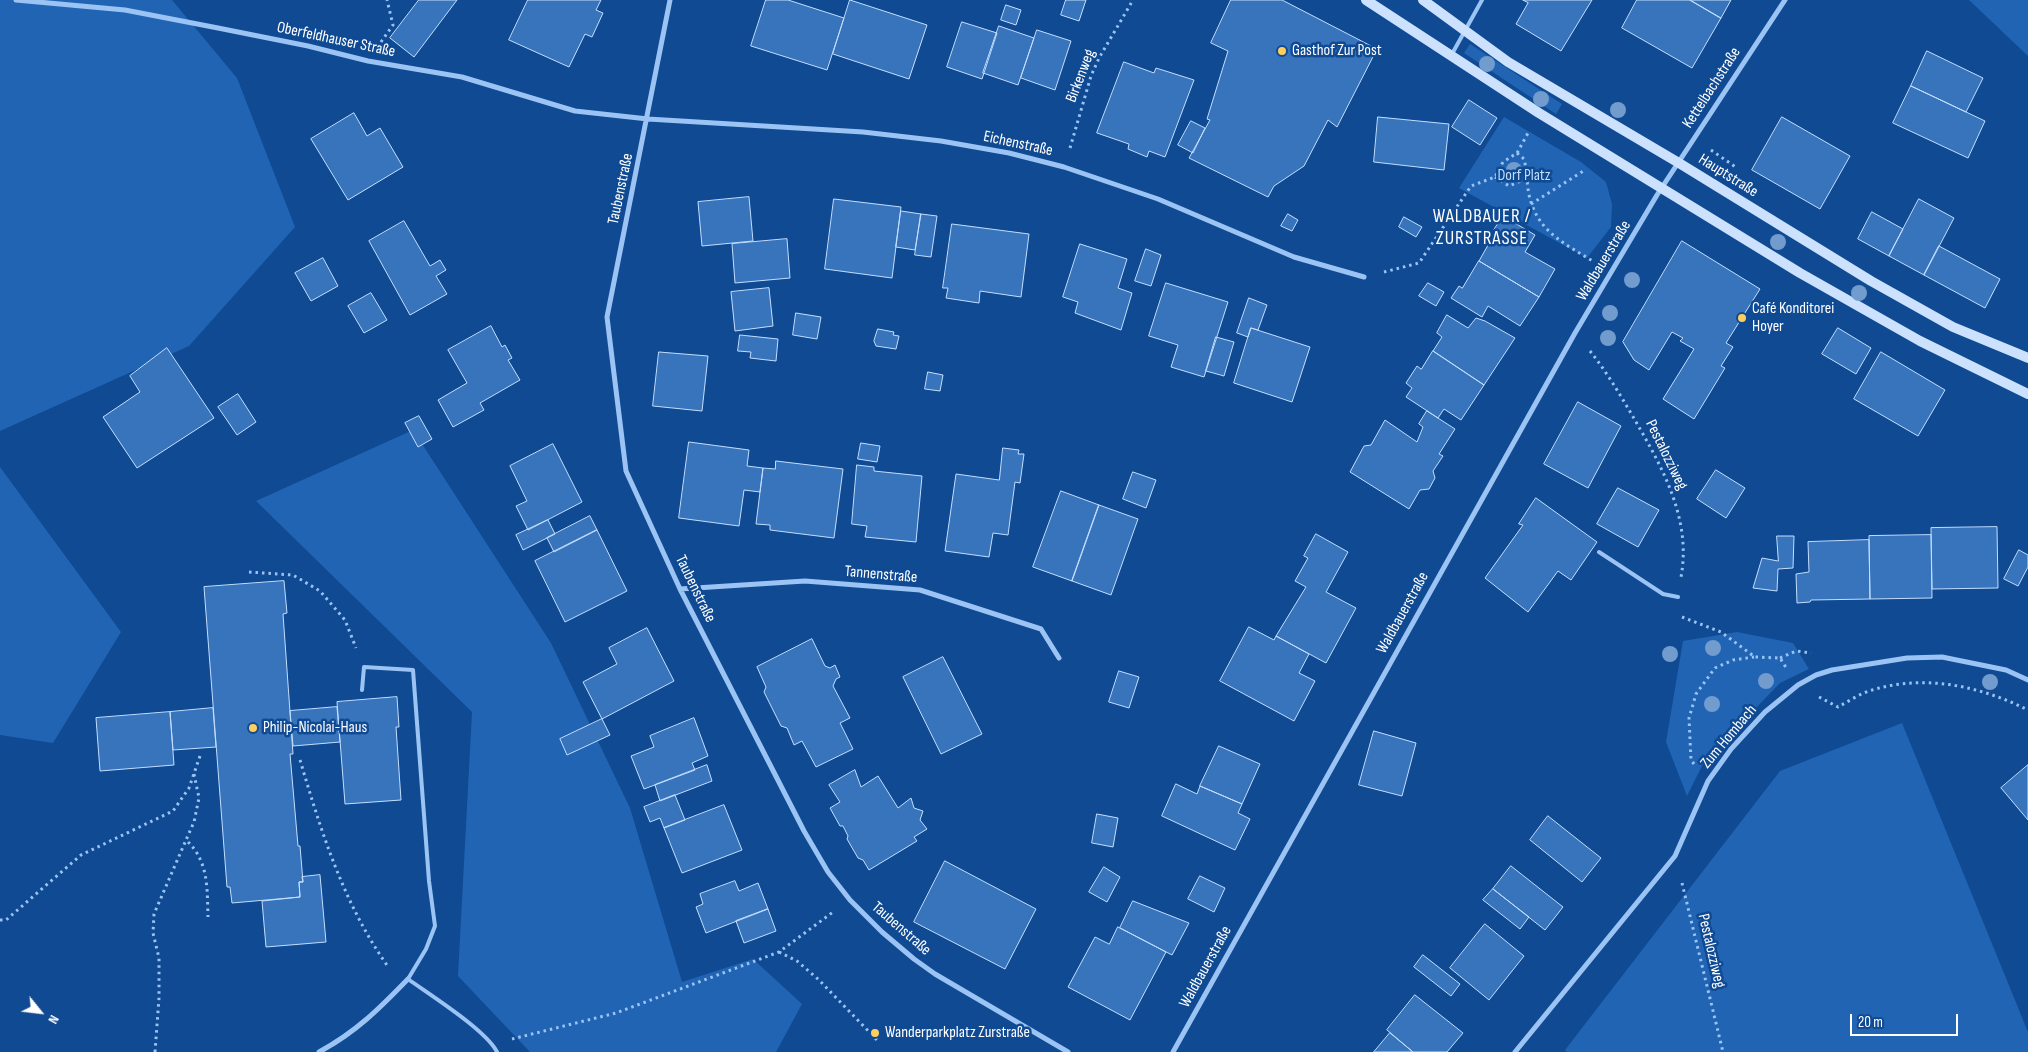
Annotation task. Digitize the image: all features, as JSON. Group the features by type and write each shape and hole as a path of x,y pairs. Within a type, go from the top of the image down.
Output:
{"main road":[{"path":"1366,0 1539,113 1800,273 1920,341 2028,394"},
{"name":"Hauptstraße","path":"1424,0 1508,62 1679,163 1839,262 1953,327 2028,358"}],"street":[{"name":"Oberfeldhauser Straße","path":"16,0 125,10 308,46 368,61 462,77 575,111 648,119"},
{"name":"Taubenstraße","path":"670,0 648,119 607,317 626,471 680,589 804,831 828,872 850,900 882,932 935,974 1068,1052"},
{"name":"Kettelbachstraße","path":"1661,189 1785,0"},
{"name":"Eichenstraße","path":"648,119 863,132 941,141 1009,153 1064,167 1158,199 1294,256 1364,277"},
{"name":"Waldbauerstraße","path":"1173,1052 1575,333 1661,189"},
{"name":"Tannenstraße","path":"680,589 805,581 920,590 1041,629 1059,658"},
{"name":"Zum Hombach","path":"1515,1052 1675,856 1708,781 1731,749 1765,712 1798,685 1816,675 1832,670 1907,658 1942,657 2006,670 2028,680"},
{"path":"319,1052 339,1041 371,1017 408,979"}],"lane":[{"path":"1451,56 1482,0"},
{"path":"1599,552 1663,594 1678,597"},
{"path":"362,690 364,668 413,670 429,881 435,926 426,949 408,979 493,1044 498,1052"}],"path":[{"path":"368,61 393,25 388,0"},
{"name":"Birkenweg","path":"1064,167 1091,76 1099,58 1133,0"},
{"path":"1364,277 1419,263 1472,186 1495,177 1503,162 1517,153 1539,113"},
{"path":"1531,204 1584,172 1599,150"},
{"path":"1517,153 1524,159 1531,204 1550,234 1611,273"},
{"path":"1495,177 1509,186 1526,179"},
{"name":"Pestalozziweg","path":"1575,333 1604,368 1642,432 1672,491 1682,528 1684,563 1678,597 1678,606 1682,617 1721,632 1755,657"},
{"path":"249,572 293,575 320,591 345,620 364,668"},
{"path":"1708,781 1691,760 1689,718 1696,694 1715,668 1733,660 1755,657 1780,658 1798,685 1838,707 1871,690 1896,685 1932,683 1967,686 2013,702 2028,710"},
{"path":"0,920 6,920 81,856 173,811 189,788 200,756"},
{"path":"300,760 321,831 343,888 370,941 403,984"},
{"path":"155,1052 159,998 159,958 153,933 154,914 194,822 199,798 194,773"},
{"path":"186,840 194,848 202,861 208,917"},
{"name":"Pestalozziweg","path":"1675,856 1723,1052"},
{"path":"493,1044 616,1013 778,952 850,900"},
{"path":"778,952 797,961 819,980 877,1040"}],"green space":[{"path":"0,0 172,0 237,78 295,227 189,346 0,431"},
{"path":"1969,0 2028,0 2028,56"},
{"path":"1470,44 1562,104 1556,114 1464,53"},
{"name":"Dorf Platz","path":"1504,117 1581,162 1606,182 1612,204 1611,227 1587,258 1459,188"},
{"path":"413,430 551,643 630,808 682,982 753,959 802,1004 776,1052 530,1052 458,976 472,712 256,501"},
{"path":"0,467 121,632 53,743 0,735"},
{"path":"1737,632 1793,643 1809,669 1780,683 1704,762 1687,796 1666,742 1683,641"},
{"path":"1902,723 2028,1032 2028,1052 1567,1052 1565,1050 1780,771"}],"building":[{"path":"419,0 457,0 414,57 390,38"},
{"path":"528,0 601,0 596,10 603,13 592,37 585,34 569,67 509,40"},
{"path":"766,0 788,0 844,18 827,70 751,46"},
{"path":"850,0 927,25 909,79 833,54"},
{"path":"1066,0 1086,0 1079,21 1061,15"},
{"path":"1231,0 1282,0 1377,49 1337,127 1328,120 1304,166 1274,186 1268,197 1189,158 1210,120 1207,119 1228,51 1211,43"},
{"path":"1523,0 1592,0 1561,51 1516,24 1528,3"},
{"path":"1637,0 1690,0 1721,18 1692,68 1622,28"},
{"path":"1690,0 1731,0 1721,18"},
{"path":"1006,5 1021,10 1016,25 1001,20"},
{"path":"962,22 997,33 982,79 947,67"},
{"path":"999,26 1034,38 1018,85 983,73"},
{"path":"1037,30 1071,41 1055,90 1021,78"},
{"path":"1927,51 1983,78 1966,112 1911,86"},
{"path":"1124,62 1154,73 1156,68 1194,80 1165,157 1149,151 1147,157 1128,149 1129,144 1097,133"},
{"path":"1911,86 1985,121 1968,158 1893,123"},
{"path":"1469,100 1497,118 1480,145 1452,127"},
{"path":"354,113 367,136 380,128 403,167 348,200 311,139"},
{"path":"1378,117 1449,124 1444,170 1374,162"},
{"path":"1782,117 1850,156 1820,209 1752,170"},
{"path":"1191,121 1205,128 1193,153 1178,145"},
{"path":"749,197 753,241 702,246 698,202"},
{"path":"834,199 901,207 892,278 825,269"},
{"path":"1919,199 1954,218 1924,275 1889,256"},
{"path":"901,211 921,214 915,250 896,247"},
{"path":"1872,212 1903,229 1889,256 1858,239"},
{"path":"921,214 937,216 931,257 915,255"},
{"path":"1288,214 1298,220 1292,231 1281,226"},
{"path":"1503,216 1535,235 1525,252 1555,269 1539,297 1479,261"},
{"path":"1404,217 1422,227 1416,237 1399,227"},
{"path":"404,221 430,266 440,260 446,270 436,276 447,294 410,315 369,241"},
{"path":"952,224 1029,234 1021,297 980,291 979,303 946,298 948,288 943,288"},
{"path":"787,239 790,278 735,283 732,244"},
{"path":"1682,241 1760,289 1726,343 1733,347 1721,366 1725,368 1694,419 1663,399 1694,349 1680,341 1683,338 1672,332 1649,370 1634,360 1623,342"},
{"path":"1080,244 1127,259 1118,288 1132,293 1121,330 1075,313 1078,302 1063,297"},
{"path":"1939,246 2000,279 1985,308 1924,275"},
{"path":"1146,249 1161,255 1151,286 1135,281"},
{"path":"323,258 338,286 311,301 295,273"},
{"path":"1479,261 1539,297 1520,326 1488,306 1482,317 1451,298 1459,286 1462,288"},
{"path":"1166,283 1228,302 1204,377 1171,367 1178,345 1149,336"},
{"path":"1428,283 1444,292 1436,306 1419,296"},
{"path":"769,288 773,326 735,331 731,292"},
{"path":"371,293 387,320 364,333 348,306"},
{"path":"1249,298 1267,305 1258,330 1251,328 1248,337 1237,333"},
{"path":"796,313 821,317 817,339 793,335"},
{"path":"1447,315 1468,328 1476,318 1485,321 1515,338 1484,385 1433,351 1442,337 1437,333"},
{"path":"491,326 502,347 505,345 512,358 508,360 520,380 480,403 484,410 453,427 438,400 467,383 448,350"},
{"path":"1251,328 1310,347 1292,402 1234,383"},
{"path":"1838,328 1871,348 1856,374 1822,354"},
{"path":"878,329 894,332 893,335 899,336 896,349 876,346 874,341"},
{"path":"740,335 778,339 776,361 750,358 751,352 738,351"},
{"path":"1216,337 1234,342 1224,376 1206,371"},
{"path":"167,348 214,418 137,468 103,417 140,392 130,376"},
{"path":"1433,351 1484,385 1461,420 1444,409 1438,418 1406,397 1412,388 1406,383 1417,366 1421,369"},
{"path":"659,352 708,356 702,411 653,406"},
{"path":"1881,352 1945,390 1918,436 1854,399"},
{"path":"928,372 943,375 940,391 925,389"},
{"path":"238,394 256,422 237,435 218,407"},
{"path":"1578,402 1621,426 1588,488 1544,464"},
{"path":"1427,411 1455,429 1439,454 1443,456 1433,471 1435,478 1429,489 1420,490 1409,509 1350,472 1364,446 1371,445 1385,420 1417,442 1423,427 1419,424"},
{"path":"419,416 432,439 418,447 405,423"},
{"path":"689,442 749,450 747,466 763,468 760,492 744,490 739,526 679,518"},
{"path":"861,443 880,446 877,462 858,459"},
{"path":"553,444 582,502 528,530 516,506 527,501 510,466"},
{"path":"1003,448 1019,450 1018,454 1024,454 1020,483 1015,482 1008,535 993,533 989,557 945,551 956,474 999,480"},
{"path":"776,461 843,469 834,538 770,530 770,525 756,524 763,468 775,469"},
{"path":"857,465 874,467 874,471 922,476 916,542 865,537 867,526 852,524"},
{"path":"1716,470 1745,488 1726,518 1697,499"},
{"path":"1133,472 1156,480 1146,508 1123,499"},
{"path":"1618,488 1659,510 1638,547 1597,524"},
{"path":"1061,491 1099,505 1072,581 1033,567"},
{"path":"1536,498 1597,542 1571,580 1558,571 1528,612 1485,578 1523,525 1519,524"},
{"path":"1099,505 1138,519 1111,595 1072,581"},
{"path":"590,516 597,530 554,552 547,538"},
{"path":"548,520 555,534 523,550 516,535"},
{"path":"1997,527 1998,588 1932,589 1931,528"},
{"path":"597,530 627,591 565,622 535,561"},
{"path":"1316,534 1348,552 1326,592 1356,608 1326,663 1276,636 1306,587 1295,581 1308,558 1304,556"},
{"path":"1931,535 1932,598 1870,599 1869,536"},
{"path":"1777,536 1794,536 1793,568 1778,569 1777,591 1753,588 1762,558 1778,561"},
{"path":"1869,540 1870,599 1811,600 1810,602 1797,603 1796,574 1809,572 1808,542"},
{"path":"2019,550 2028,555 2028,567 2018,586 2004,579"},
{"name":"Philip-Nicolai-Haus","path":"284,581 287,613 283,614 293,754 290,754 303,882 299,882 300,897 232,903 230,887 227,887 204,587"},
{"path":"1249,627 1274,640 1276,636 1309,654 1299,673 1315,681 1294,721 1220,681"},
{"path":"647,628 674,681 602,719 583,682 617,664 609,648"},
{"path":"812,639 825,666 830,668 835,665 840,677 836,679 833,686 850,718 840,723 853,749 816,767 802,741 794,745 787,728 781,726 764,692 766,687 757,667"},
{"path":"943,657 982,734 941,754 903,677"},
{"path":"1119,671 1139,677 1129,708 1109,702"},
{"path":"397,697 399,727 396,727 401,800 345,804 337,702"},
{"path":"337,707 340,742 293,746 290,711"},
{"path":"213,708 216,747 173,750 170,712"},
{"path":"170,712 174,765 100,771 96,718"},
{"path":"694,718 708,756 692,763 695,770 644,789 631,756 654,747 650,736"},
{"path":"602,719 610,735 567,755 560,739"},
{"path":"1374,731 1416,743 1402,796 1359,785"},
{"path":"1219,746 1260,764 1242,804 1200,786"},
{"path":"707,765 712,781 660,801 655,785"},
{"path":"2028,765 2028,820 2001,788"},
{"path":"855,770 861,787 878,776 898,808 911,798 914,808 923,811 920,820 927,829 914,837 917,841 869,870 863,860 858,858 847,839 848,836 843,826 840,826 830,808 840,802 829,785"},
{"path":"1176,784 1197,794 1200,786 1242,804 1238,813 1250,819 1235,850 1162,816"},
{"path":"675,795 685,820 664,828 660,818 650,822 644,807"},
{"path":"724,805 742,850 682,873 664,828"},
{"path":"1097,814 1118,818 1113,847 1092,843"},
{"path":"1548,816 1601,858 1582,882 1530,840"},
{"path":"945,861 1036,909 1005,969 914,922"},
{"path":"1511,866 1563,907 1545,930 1493,889"},
{"path":"1104,867 1120,877 1107,902 1089,892"},
{"path":"320,875 326,942 266,947 262,901 300,897 299,882 303,882 302,877"},
{"path":"1200,876 1225,888 1214,912 1188,899"},
{"path":"735,881 739,891 758,883 768,909 706,933 696,907 703,904 700,894"},
{"path":"1493,889 1529,917 1520,929 1483,900"},
{"path":"1133,901 1189,923 1172,955 1120,928"},
{"path":"768,909 776,931 744,943 736,921"},
{"path":"1485,924 1524,956 1489,1000 1450,968"},
{"path":"1118,927 1166,952 1130,1020 1068,987 1095,937 1109,944"},
{"path":"1423,955 1460,984 1451,996 1414,967"},
{"path":"1415,995 1463,1033 1447,1052 1413,1052 1387,1030"},
{"path":"1390,1033 1413,1052 1374,1052"}],"place":[{"name":"Gasthof Zur Post","path":"1282,51"},
{"name":"Café Konditorei Hoyer","path":"1742,318"},
{"name":"Philip-Nicolai-Haus","path":"253,728"},
{"name":"Wanderparkplatz Zurstraße","path":"875,1033"}],"district":[{"name":"WALDBAUER / ZURSTRASSE","path":"1482,228"}]}
